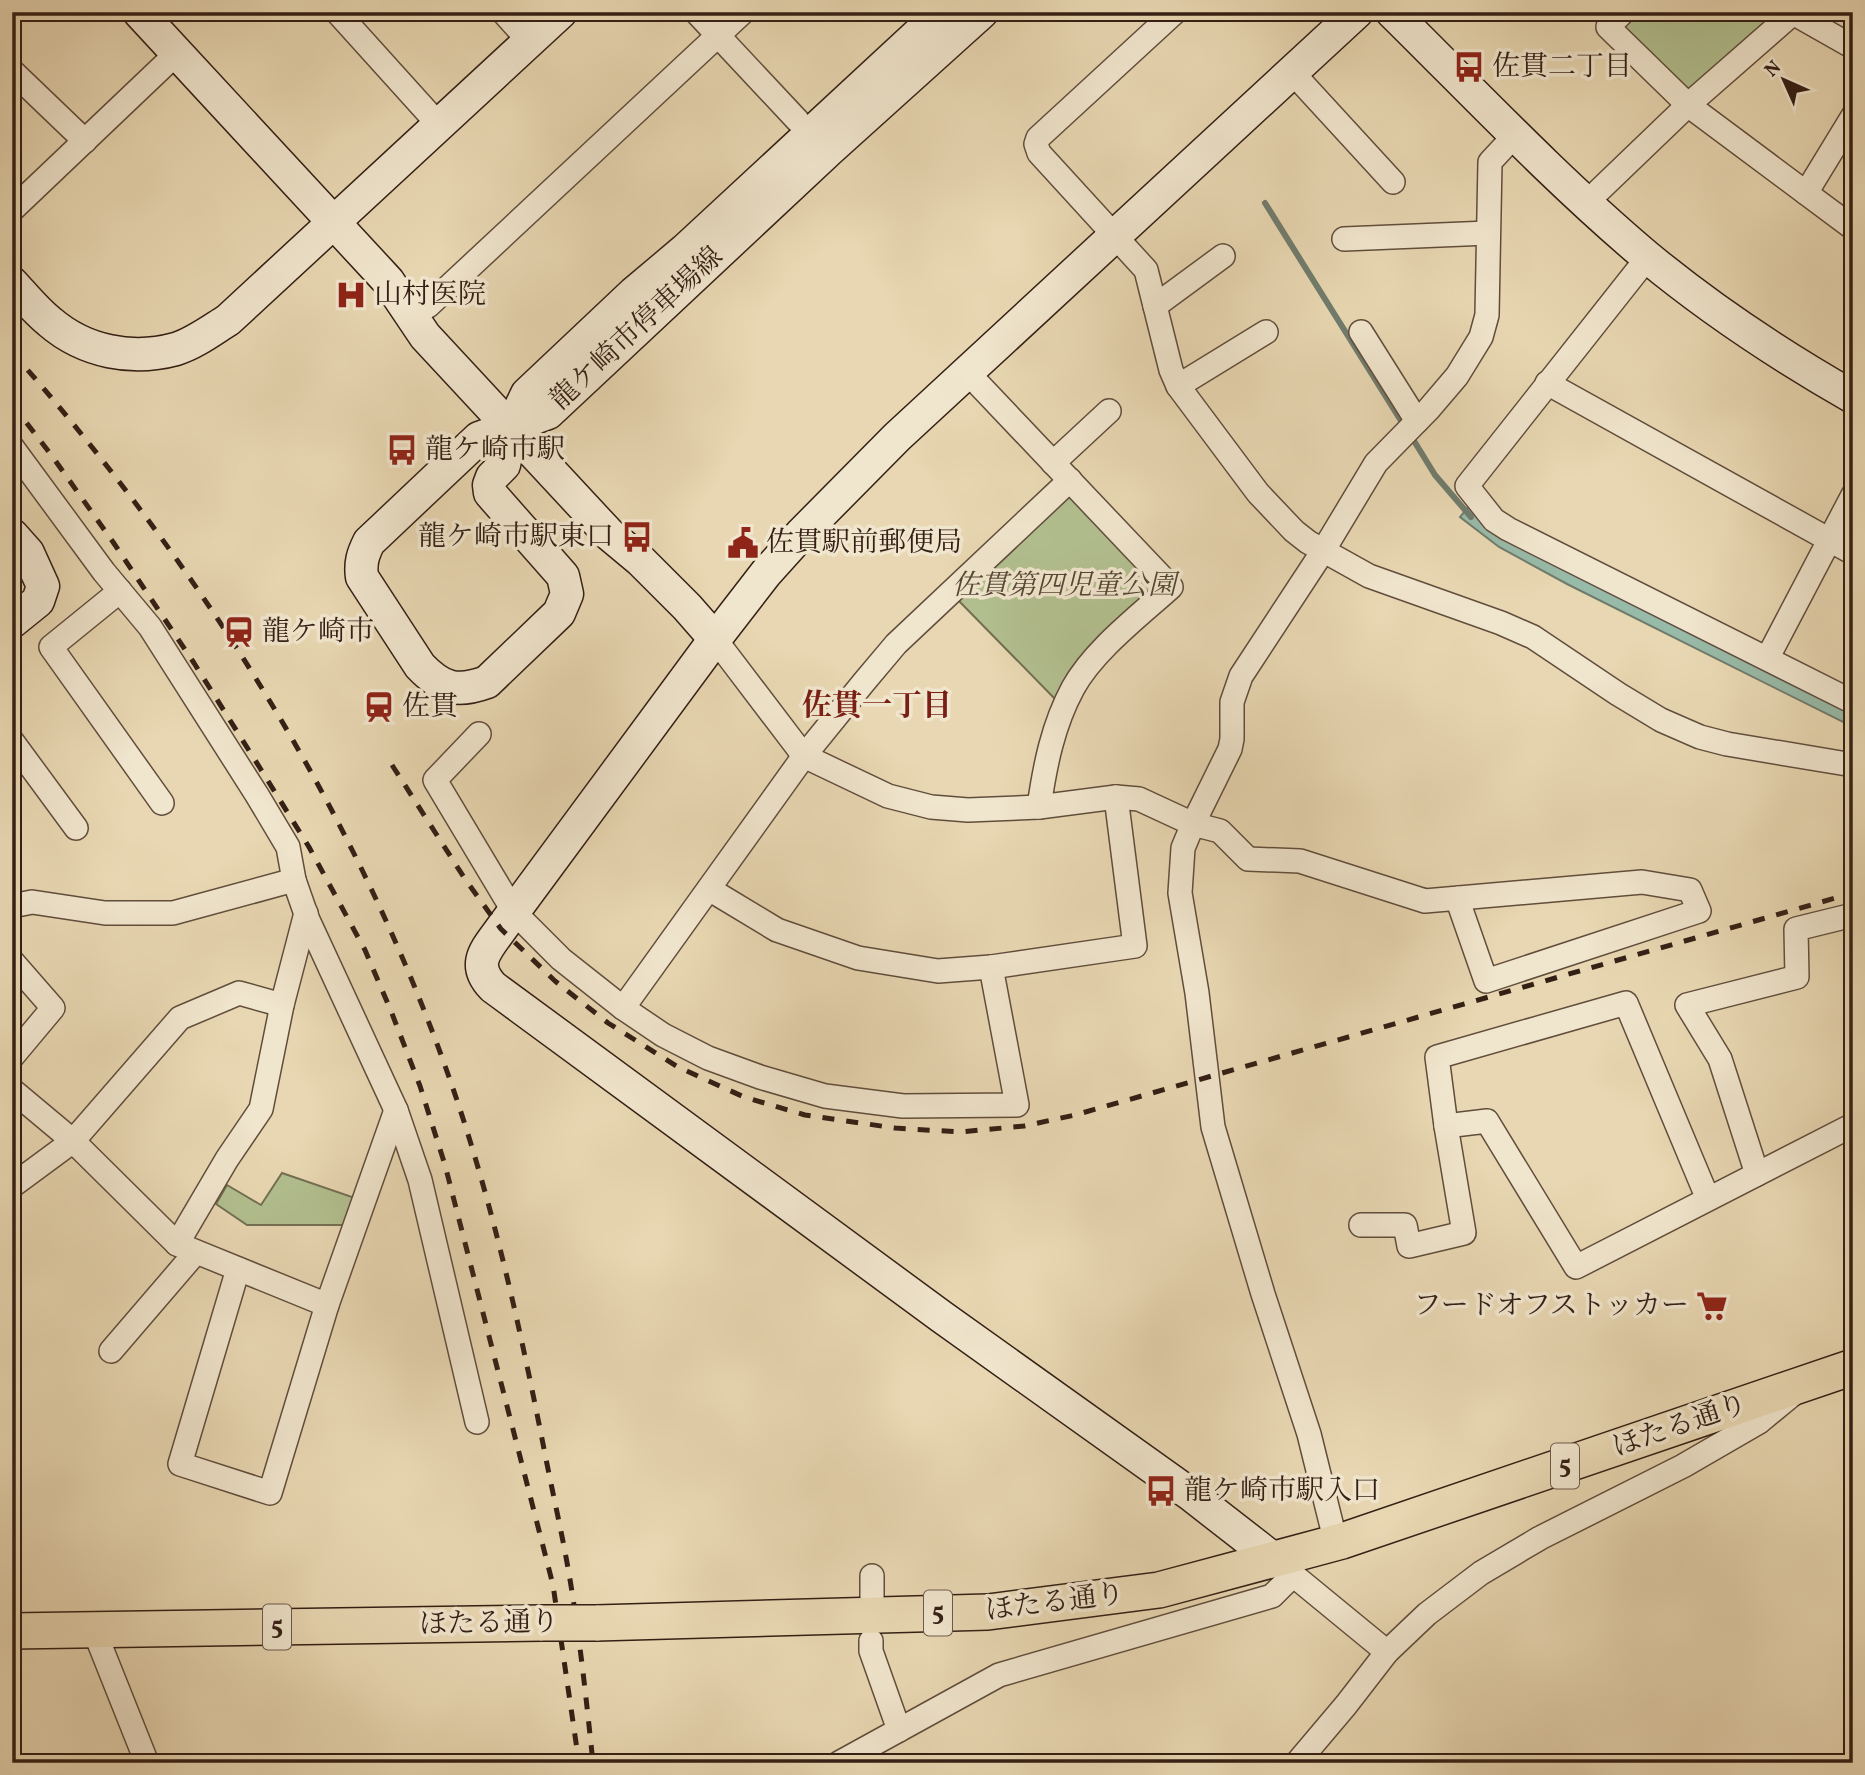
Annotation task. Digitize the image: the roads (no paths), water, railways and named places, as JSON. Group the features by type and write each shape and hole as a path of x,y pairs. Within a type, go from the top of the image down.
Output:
{"main road":[{"name":"ほたる通り","path":"12,1631 596,1623 988,1612 1159,1590 1284,1568 1336,1543 1853,1367"}],"street":[{"path":"139,12 388,281 425,336 610,535 640,560 687,607 715,639 804,756 888,796 931,807 968,810 1039,807 1116,797 1139,799 1193,824 1220,831 1248,859 1300,862 1425,901 1457,898 1642,882 1690,890 1699,911 1486,981 1457,898"},
{"path":"337,12 439,125"},
{"path":"503,12 530,42"},
{"path":"12,295 93,348 149,354 178,348 229,320 562,12"},
{"path":"696,12 798,121"},
{"path":"428,306 743,12"},
{"name":"龍ケ崎市停車場線","path":"511,427 527,394 943,12"},
{"name":"龍ケ崎市停車場線","path":"511,427 548,413 829,150 982,12"},
{"path":"1175,12 1038,138 1035,144 1039,153 1146,270 1171,370 1178,386 1258,493 1294,531 1323,551 1369,576 1533,637 1661,720 1700,737 1727,744 1853,765"},
{"path":"1357,12 897,436 766,573 514,912 482,958 481,969 493,987 942,1317 1190,1494 1387,1652"},
{"path":"1392,12 1586,203 1648,257 1775,350 1853,397"},
{"path":"1586,203 1688,105 1793,13 1853,47"},
{"path":"1608,17 1688,105 1853,228"},
{"path":"12,210 177,53"},
{"path":"12,71 85,141"},
{"path":"1292,72 1393,182"},
{"path":"1805,193 1853,116"},
{"path":"1336,1543 1308,1434 1213,1128 1197,993 1180,893 1183,848 1230,750 1232,702 1241,676 1323,551 1376,463 1457,376 1481,337 1487,315 1490,162 1516,134"},
{"path":"1344,239 1488,233"},
{"path":"1155,306 1223,256"},
{"path":"1648,257 1467,486 1494,520 1508,529 1768,657 1853,702"},
{"path":"12,283 48,321"},
{"path":"1178,386 1266,332"},
{"path":"1361,332 1417,421"},
{"path":"967,372 1171,587 1096,657 1074,686 1056,725 1046,760 1039,807"},
{"path":"1547,383 1853,553"},
{"path":"1053,463 1109,411"},
{"path":"511,427 504,465 492,477 490,493 563,576 567,594 559,614 487,682 459,689 432,679 420,666 362,577 363,554 369,542 479,438 511,427"},
{"path":"12,447 150,627 288,846 294,880 306,913 396,1110 420,1180 477,1422"},
{"path":"623,1008 804,756 896,644 1070,480"},
{"path":"1768,657 1853,495"},
{"path":"12,535 35,564 43,586 38,600 12,622"},
{"path":"120,591 51,647 162,803"},
{"path":"479,734 435,780 514,912 561,959 623,1008 663,1035 708,1058 825,1096 903,1106 1017,1105 991,967"},
{"path":"12,741 76,828"},
{"path":"709,889 777,930 858,958 938,971 991,967 1135,946 1116,797"},
{"path":"12,906 32,902 105,913 173,913 294,880"},
{"path":"110,1350 187,1248 227,1159 261,1109 282,1005 306,913"},
{"path":"1757,1174 1720,1059 1687,1005 1797,976 1796,929 1853,915"},
{"path":"12,961 53,1008 12,1057"},
{"path":"12,1186 73,1141 180,1018 239,993 282,1005"},
{"path":"1361,1224 1405,1225 1409,1246 1464,1233 1437,1057 1626,1003 1708,1199"},
{"path":"12,1090 73,1141 187,1248 327,1305"},
{"path":"238,1269 180,1464 270,1493 327,1305 396,1110"},
{"path":"1446,1126 1487,1121 1576,1267 1853,1125"},
{"path":"1297,1763 1387,1652 1427,1614 1481,1573 1540,1538 1683,1465 1759,1422 1783,1404 1804,1383"},
{"path":"839,1763 999,1675 1272,1596 1284,1568"},
{"path":"872,1576 872,1600"},
{"path":"94,1630 147,1763"},
{"path":"871,1642 871,1651 899,1730"}],"waterway":[{"path":"1265,203 1403,424"},
{"path":"1411,436 1435,475 1471,517"}],"railway":[{"path":"12,352 81,433 208,604 319,786 367,881 411,978 449,1077 479,1170 515,1311 569,1575 593,1763"},
{"path":"12,404 113,542 260,768 309,847 365,950 391,1011 420,1086 445,1165 553,1585 579,1763"},
{"path":"392,765 465,879 501,929 555,981 608,1023 678,1067 744,1097 805,1115 895,1128 960,1132 1024,1126 1075,1115 1853,893"}],"place":[{"name":"佐貫二丁目","path":"1469,67"},
{"name":"山村医院","path":"351,295"},
{"name":"龍ケ崎市駅","path":"402,450"},
{"name":"龍ケ崎市駅東口","path":"637,537"},
{"name":"佐貫駅前郵便局","path":"743,543"},
{"name":"龍ケ崎市","path":"239,632"},
{"name":"佐貫","path":"379,707"},
{"name":"フードオフストッカー","path":"1712,1306"},
{"name":"龍ケ崎市駅入口","path":"1161,1491"}],"district":[{"name":"佐貫一丁目","path":"877,707"}],"park label":[{"name":"佐貫第四児童公園","path":"1064,586"}]}
